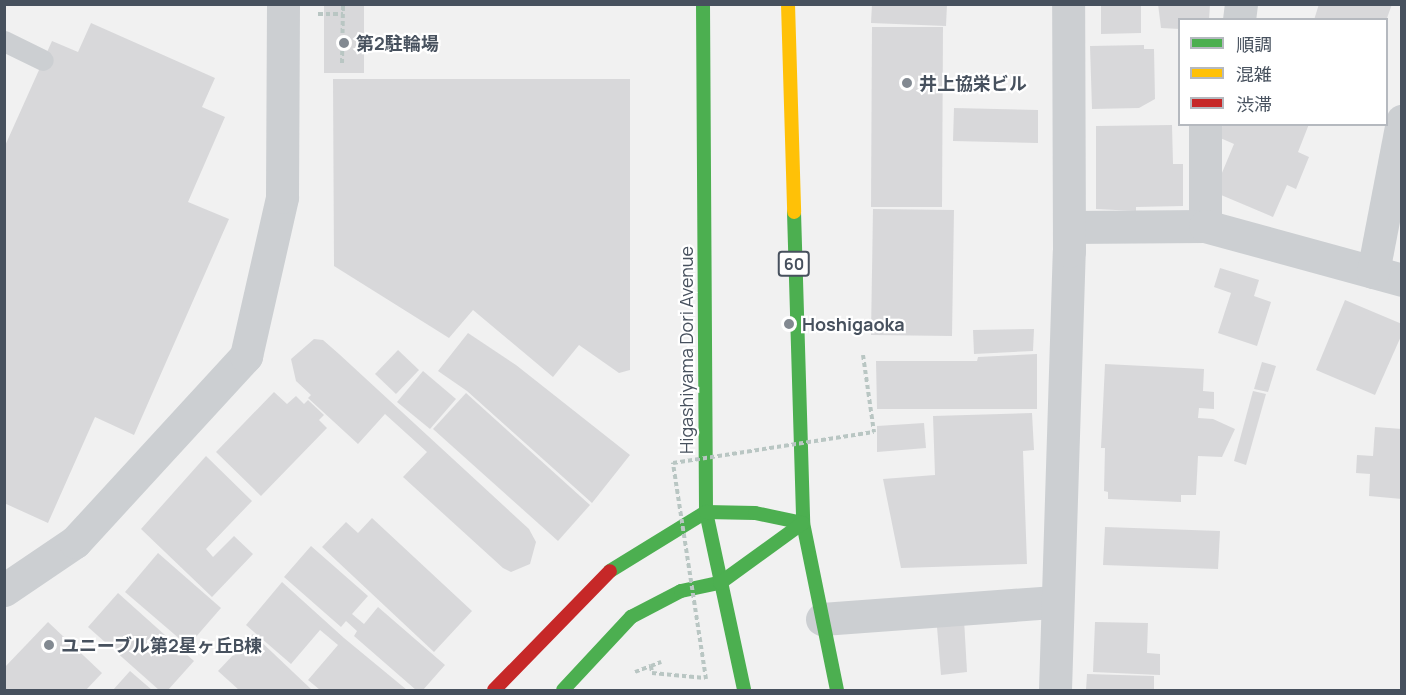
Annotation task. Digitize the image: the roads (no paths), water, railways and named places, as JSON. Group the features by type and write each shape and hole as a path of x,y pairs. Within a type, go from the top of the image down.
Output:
{"main road":[{"name":"Higashiyama Dori Avenue","path":"703,4 706,512 744,690"},
{"name":"60","path":"788,4 803,523 837,690"},
{"path":"494,690 617,564 706,512 755,513 803,523"},
{"path":"563,690 631,617 681,591 720,583 803,523"}],"street":[{"path":"1055,690 1055,602 1069,227 1068,4"},
{"path":"4,590 75,542 246,356 282,197 296,10"},
{"path":"1069,227 1205,226 1387,276 1401,121"},
{"path":"1205,126 1205,226"},
{"path":"822,619 1055,602"}],"lane":[{"path":"4,42 43,60"}],"place":[{"name":"第2駐輪場","path":"344,43"},
{"name":"井上協栄ビル","path":"907,83"},
{"name":"Hoshigaoka","path":"789,324"},
{"name":"ユニーブル第2星ヶ丘B棟","path":"49,645"}]}
